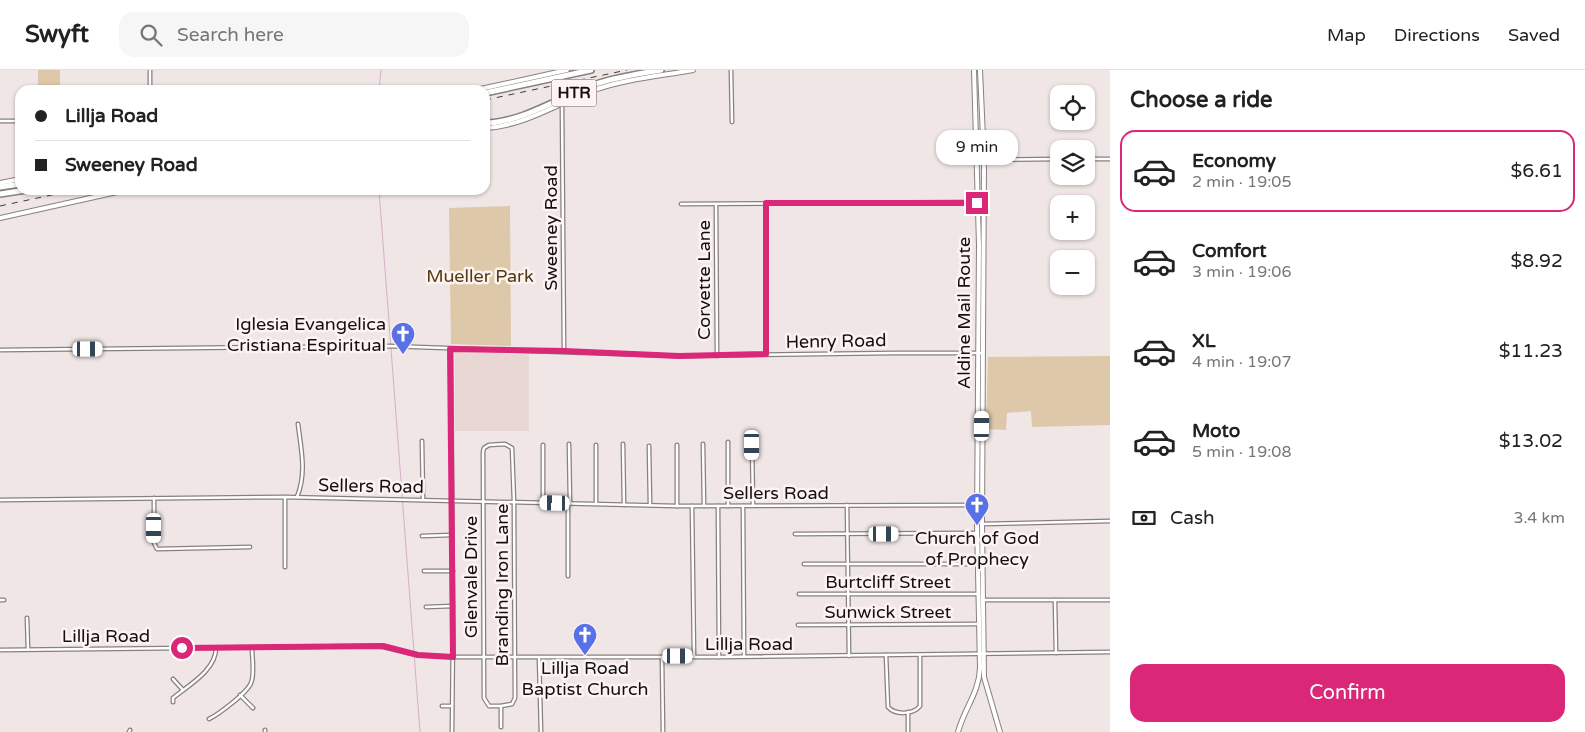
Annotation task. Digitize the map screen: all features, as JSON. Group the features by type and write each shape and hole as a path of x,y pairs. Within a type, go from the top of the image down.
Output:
{"highway":[{"name":"HTR","path":"490,92 591,70"},
{"name":"HTR","path":"490,123 532,112 595,84 661,70"},
{"path":"0,188 15,185"},
{"path":"0,194 15,192"}],"main road":[{"path":"490,87 567,70"},
{"path":"490,127 513,123 612,84 693,70"},
{"name":"Aldine Mail Route","path":"974,70 977,203 981,261"},
{"name":"Aldine Mail Route","path":"958,732 979,683 983,600 978,533 980,504 981,261 984,202 980,70"},
{"path":"975,119 981,118"},
{"path":"0,183 15,180"},
{"path":"0,218 104,195"},
{"path":"978,220 983,220"},
{"name":"Aldine Mail Route","path":"980,504 982,524 978,594 981,654 986,686 1000,732"}],"street":[{"path":"150,70 150,85"},
{"path":"731,70 732,122"},
{"name":"Sweeney Road","path":"562,105 564,351"},
{"path":"0,121 15,121"},
{"path":"1095,159 1110,159"},
{"path":"977,160 1050,160"},
{"path":"681,204 984,202"},
{"path":"766,203 766,354"},
{"name":"Corvette Lane","path":"716,204 717,356"},
{"name":"Henry Road","path":"0,350 395,346 679,356 981,353"},
{"path":"450,349 453,571 452,732"},
{"path":"297,497 303,474 303,458 298,424"},
{"path":"422,441 423,500"},
{"path":"728,442 728,506"},
{"name":"Glenvale Drive","path":"498,444 489,445 484,448 484,698 488,706 501,706"},
{"name":"Branding Iron Lane","path":"498,444 508,445 512,448 514,502 514,700 512,704 501,706"},
{"path":"568,576 569,444"},
{"path":"596,444 596,504"},
{"path":"623,444 624,505"},
{"path":"703,444 704,506"},
{"path":"543,445 543,503"},
{"path":"677,445 677,506"},
{"path":"752,445 753,506"},
{"path":"649,446 650,505"},
{"path":"285,497 285,567"},
{"name":"Sellers Road","path":"0,500 297,497 677,506 980,504"},
{"path":"154,498 154,543 157,549 250,547"},
{"path":"847,505 849,656"},
{"path":"692,506 694,656"},
{"path":"718,506 719,657"},
{"path":"743,506 744,656"},
{"path":"982,524 1110,520"},
{"path":"795,534 978,533"},
{"path":"422,536 452,535"},
{"path":"804,564 980,563"},
{"path":"424,571 453,571"},
{"name":"Burtcliff Street","path":"799,594 978,594"},
{"path":"983,600 1110,600"},
{"path":"1055,600 1056,653"},
{"path":"426,607 453,606"},
{"path":"27,618 28,649"},
{"name":"Sunwick Street","path":"798,625 979,624"},
{"name":"Lillja Road","path":"0,650 383,646 410,654 453,657 719,657 1110,652"},
{"path":"172,702 173,698 211,665 216,648"},
{"path":"209,719 240,695 252,682 252,648"},
{"path":"886,655 888,707 894,712 914,712 920,706 920,655"},
{"path":"539,657 541,732"},
{"path":"662,657 663,732"},
{"path":"173,679 183,690"},
{"path":"240,695 253,708"},
{"path":"442,706 452,706"},
{"path":"501,706 502,727"},
{"path":"908,712 908,732"}],"shaded area":[{"path":"455,352 529,354 529,431 455,431"}],"green space":[{"path":"38,70 60,70 60,85 38,85"},
{"name":"Mueller Park","path":"510,206 511,346 451,344 449,208"},
{"path":"1110,356 1110,425 1032,427 1031,411 1007,413 1006,430 986,429 988,357"}],"waterway":[{"path":"380,85 381,70"},
{"path":"379,195 420,732"}],"railway":[{"path":"490,99 627,70"},
{"path":"0,206 52,195"}],"place":[{"name":"Iglesia Evangelica Cristiana Espiritual","path":"403,355"},
{"name":"Church of God of Prophecy","path":"977,526"},
{"name":"Lillja Road Baptist Church","path":"585,656"}],"route":[{"path":"182,648 383,646 410,654 453,657 450,349 679,356 766,354 766,203 977,203"}]}
